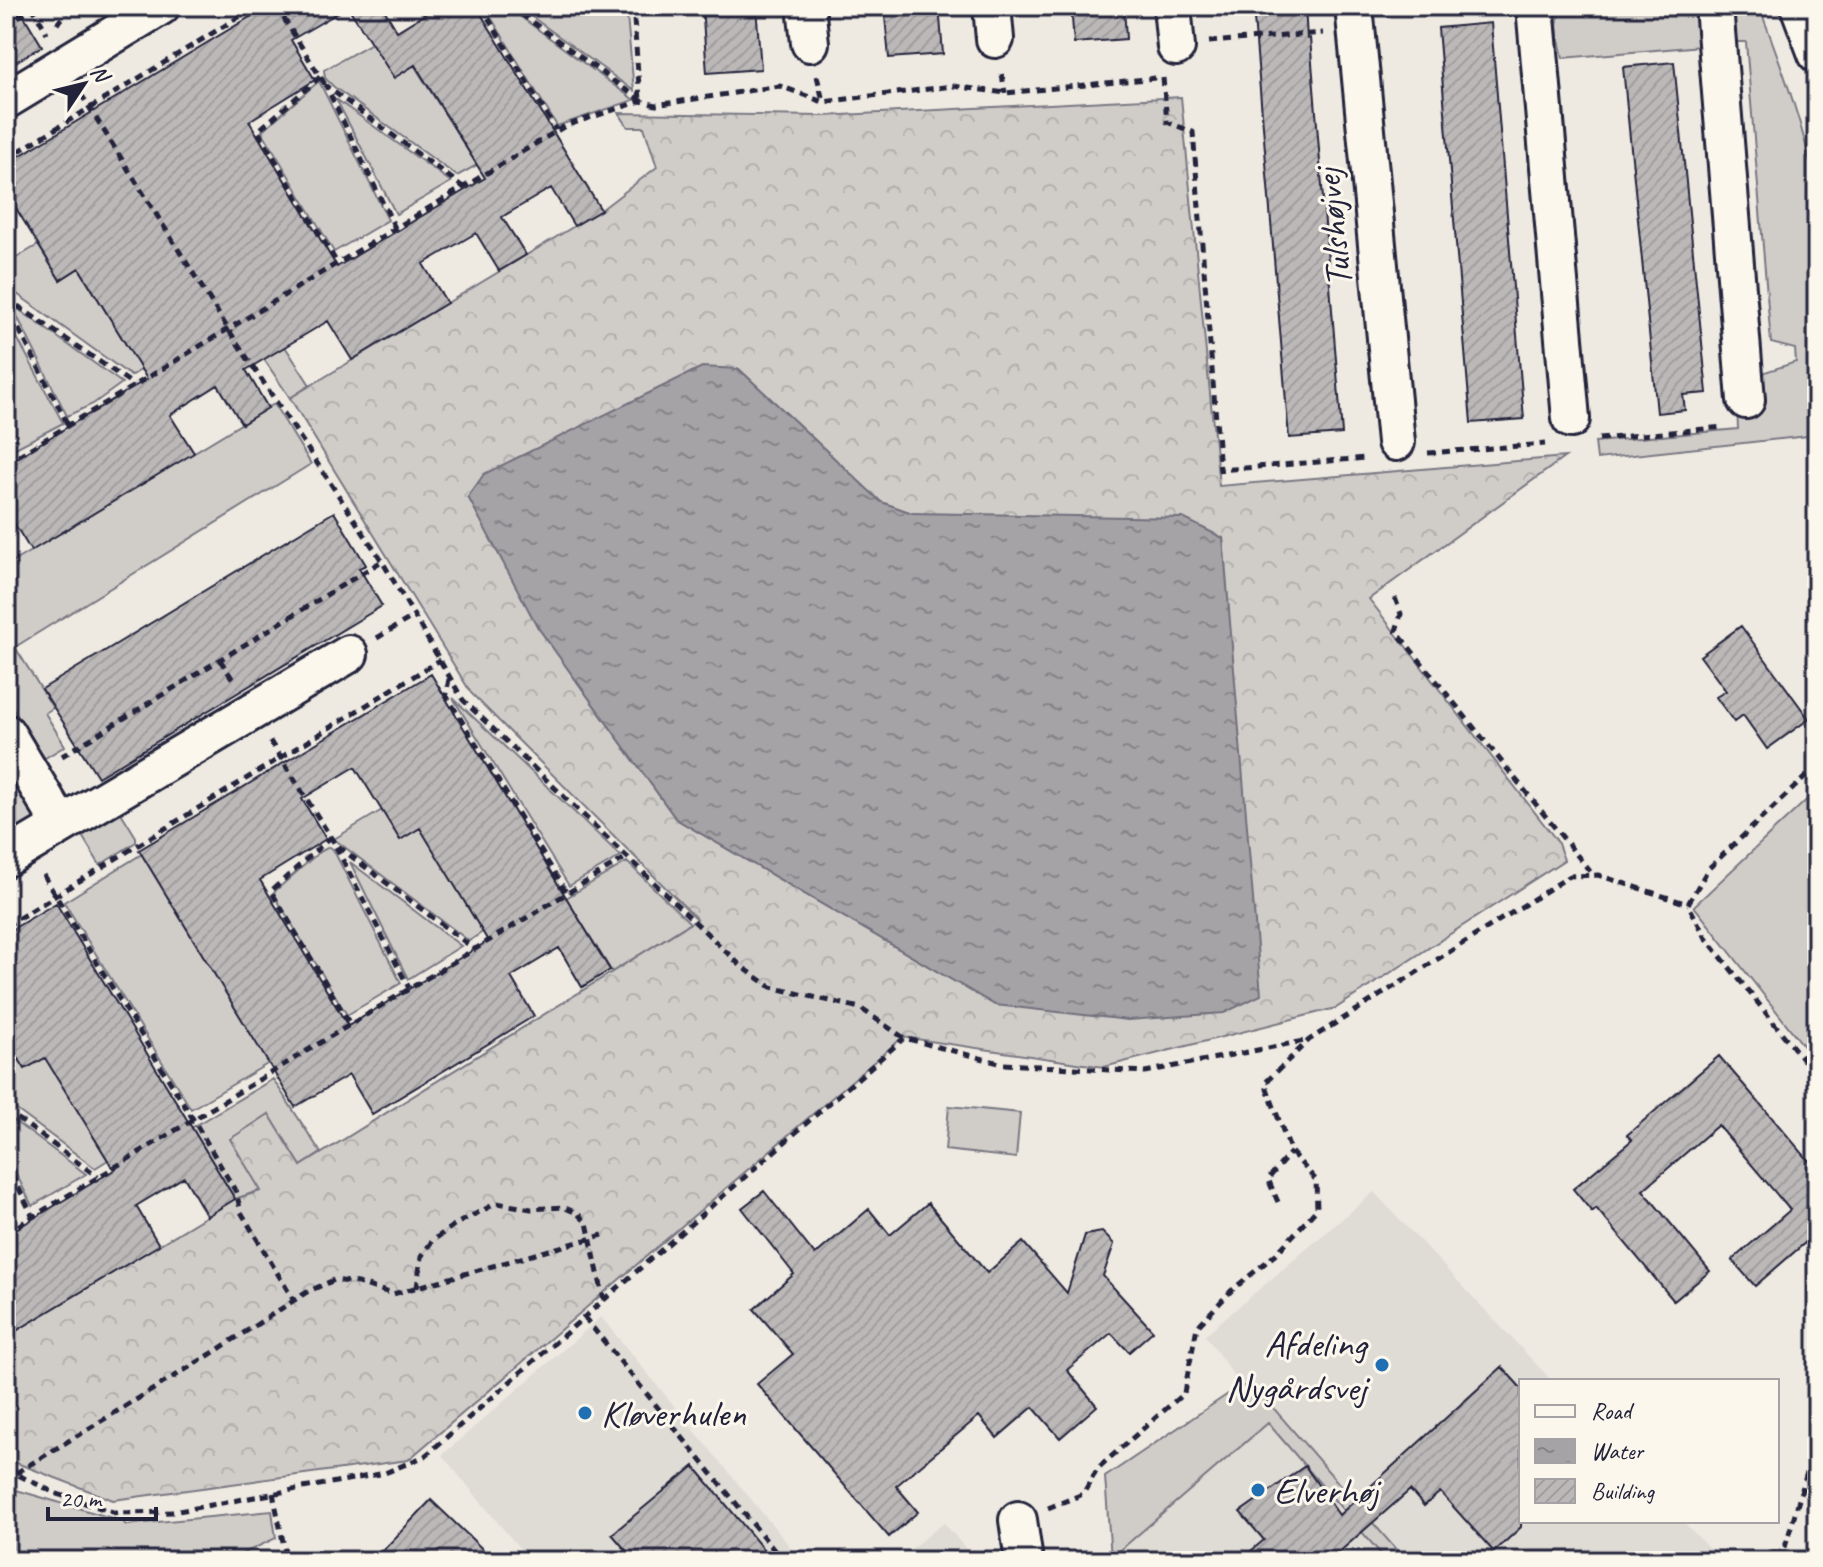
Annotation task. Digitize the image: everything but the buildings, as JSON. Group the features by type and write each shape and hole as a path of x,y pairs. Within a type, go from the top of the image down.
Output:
{"street":[{"path":"6,100 161,6"},
{"path":"806,6 810,43"},
{"path":"1172,6 1176,47"},
{"path":"1535,6 1571,419"},
{"path":"1714,6 1746,400"},
{"path":"1799,6 1817,54"},
{"name":"Tulshøjvej","path":"1355,18 1396,442"},
{"path":"6,858 349,654"},
{"path":"6,733 61,825"},
{"path":"1018,1520 1024,1561"}],"path":[{"path":"6,24 32,7 48,36 71,6"},
{"path":"6,159 257,6"},
{"path":"276,6 326,86 395,228"},
{"path":"481,6 556,130"},
{"path":"510,6 641,101 656,105 780,86 823,102 953,86 1005,93 1163,77 1176,47"},
{"path":"633,6 641,101"},
{"path":"1216,41 1355,18"},
{"path":"64,65 228,329 382,561 463,700 741,966 771,987 860,1008 904,1038 1003,1064 1145,1072 1309,1040"},
{"path":"320,77 258,131 337,263"},
{"path":"326,86 463,187"},
{"path":"7,461 556,130 641,101"},
{"path":"6,298 135,385"},
{"path":"6,304 68,425"},
{"path":"31,775 382,561"},
{"path":"1395,598 1401,614 1396,631 1593,876"},
{"path":"6,926 440,660"},
{"path":"449,677 446,695 566,892"},
{"path":"253,713 335,844 409,988"},
{"path":"1688,904 1708,869 1817,766"},
{"path":"331,837 271,891 350,1024"},
{"path":"335,844 473,948"},
{"path":"6,1233 627,857"},
{"path":"1018,1520 1083,1494 1098,1468 1184,1393 1197,1327 1231,1291 1276,1254 1317,1209 1316,1180 1291,1152 1265,1083 1309,1040 1570,876 1593,876 1688,904 1706,938 1817,1077"},
{"path":"56,895 236,1192 241,1212 294,1301"},
{"path":"6,1469 57,1494 116,1513 173,1512 385,1473 425,1456 904,1038"},
{"path":"6,1110 98,1177"},
{"path":"1278,1202 1268,1179 1291,1152"},
{"path":"6,1162 33,1217"},
{"path":"417,1288 421,1257 432,1241 454,1225 497,1203 531,1209 563,1207 577,1213 587,1223 604,1300"},
{"path":"16,1473 294,1301 334,1280 358,1283 393,1294 603,1235"},
{"path":"584,1317 783,1561"},
{"path":"1781,1561 1817,1438"},
{"path":"273,1493 287,1561"}],"shaded area":[{"name":"Afdeling Nygårdsvej","path":"1374,1192 1550,1379 1519,1379 1519,1523 1685,1523 1721,1561 1107,1561 1267,1422 1205,1335"},
{"name":"Kløverhulen","path":"601,1317 792,1549 899,1558 944,1523 976,1561 530,1561 442,1455"}],"green space":[{"path":"484,6 506,6 634,100 557,126"},
{"path":"517,6 626,6 634,91"},
{"path":"1569,6 1693,6 1701,46 1563,58 1558,22 1559,15"},
{"path":"1727,6 1759,6 1812,168 1817,192 1817,435 1597,459 1595,442 1738,429 1737,406 1755,406 1765,372 1796,362 1795,349 1771,343 1746,42 1735,42"},
{"path":"372,43 414,65 477,165 457,176 325,78 324,70"},
{"path":"319,81 388,220 334,252 262,131"},
{"path":"1181,97 1219,486 1565,457 1369,599 1557,841 1564,860 1336,1008 1104,1067 903,1037 408,1460 113,1500 6,1459 6,1337 235,1199 261,1191 230,1139 269,1114 301,1166 697,919 471,693 290,398 601,210 657,167 644,127 628,127 619,113 823,116","holes":["739,369 881,502 912,513 1223,538 1239,751 995,1005 676,819 537,626"]},
{"path":"336,99 451,182 396,214"},
{"path":"38,245 60,280 79,268 142,369 131,376 6,286 6,264"},
{"path":"11,304 122,383 93,404 67,416"},
{"path":"6,317 63,423 6,453"},
{"path":"267,319 310,385 290,398 253,343"},
{"path":"274,404 311,464 15,647 53,708 45,713 65,746 45,758 6,697 6,566"},
{"path":"453,698 621,856 569,886"},
{"path":"20,786 36,813 34,820 10,838 6,832 6,796"},
{"path":"1817,790 1817,1063 1694,906"},
{"path":"382,810 400,840 420,828 484,931 469,941 334,839"},
{"path":"120,811 136,842 100,865 79,831"},
{"path":"329,847 333,849 401,983 347,1015 273,893"},
{"path":"142,854 269,1063 191,1109 64,902"},
{"path":"350,862 461,946 408,979"},
{"path":"627,862 690,923 612,972 566,898"},
{"path":"6,1038 25,1069 45,1057 108,1160 95,1168 6,1102"},
{"path":"273,1079 321,1153 301,1166 269,1115 261,1190 235,1199 191,1128"},
{"path":"949,1106 1020,1113 1016,1158 945,1150"},
{"path":"6,1115 86,1174 32,1206 6,1153"},
{"path":"1240,1386 1256,1388 1406,1561 1387,1561 1268,1423 1111,1558 1105,1477"},
{"path":"6,1487 122,1521 126,1525 272,1511 276,1538 227,1561 6,1561"}],"water":[{"path":"702,367 739,369 881,502 912,513 1183,518 1223,538 1261,995 1224,1013 1128,1020 995,1005 676,819 537,626 468,497 484,474"}],"place":[{"name":"Afdeling Nygårdsvej","path":"1382,1365"},
{"name":"Kløverhulen","path":"585,1413"},
{"name":"Elverhøj","path":"1258,1490"}]}
